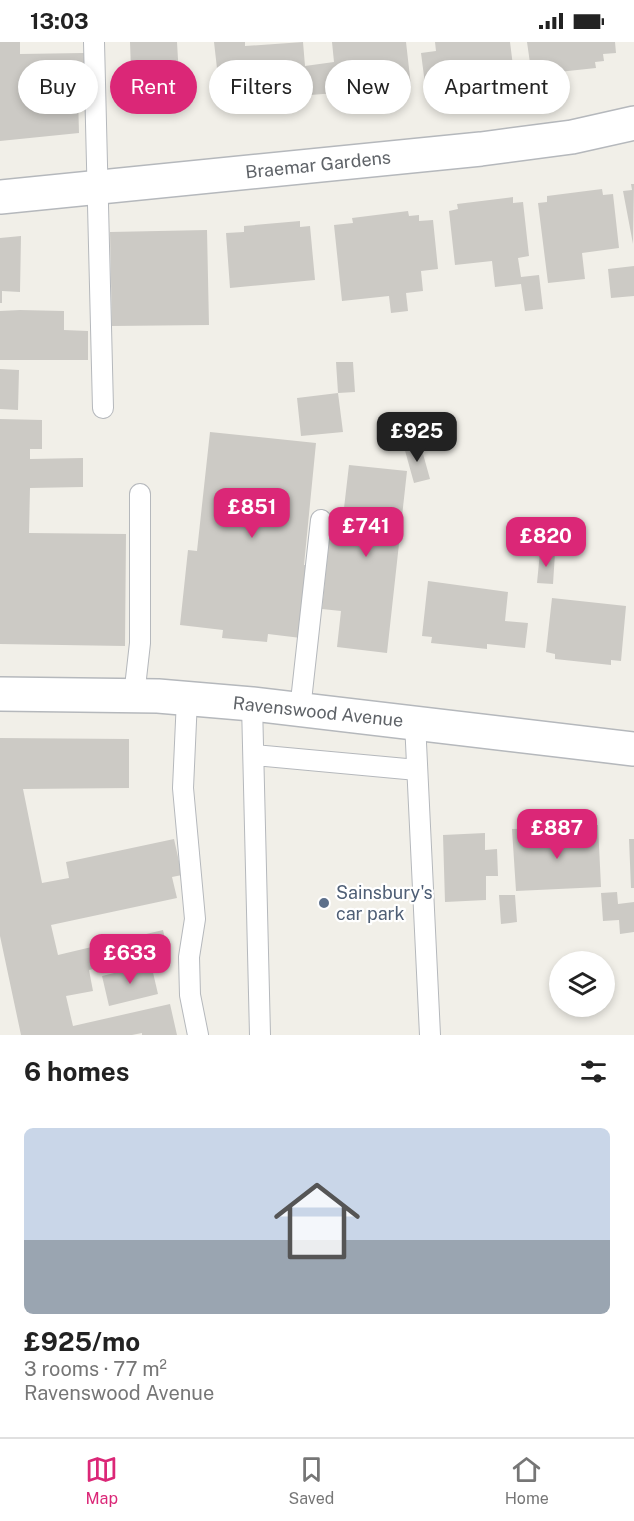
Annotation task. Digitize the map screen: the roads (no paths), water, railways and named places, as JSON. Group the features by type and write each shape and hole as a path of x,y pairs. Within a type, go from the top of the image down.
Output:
{"street":[{"name":"Braemar Gardens","path":"0,197 481,149 572,137 634,123"},
{"name":"Ravenswood Avenue","path":"0,694 134,696 252,704 634,748"}],"lane":[{"path":"94,42 103,408"},
{"path":"134,696 140,643 140,494"},
{"path":"300,710 321,520"},
{"path":"187,699 183,788 195,919 189,957 190,995 198,1035"},
{"path":"252,704 260,1035"},
{"path":"416,722 430,1035"},
{"path":"254,755 417,770"}],"place":[{"name":"Sainsbury's car park","path":"324,903"}]}
